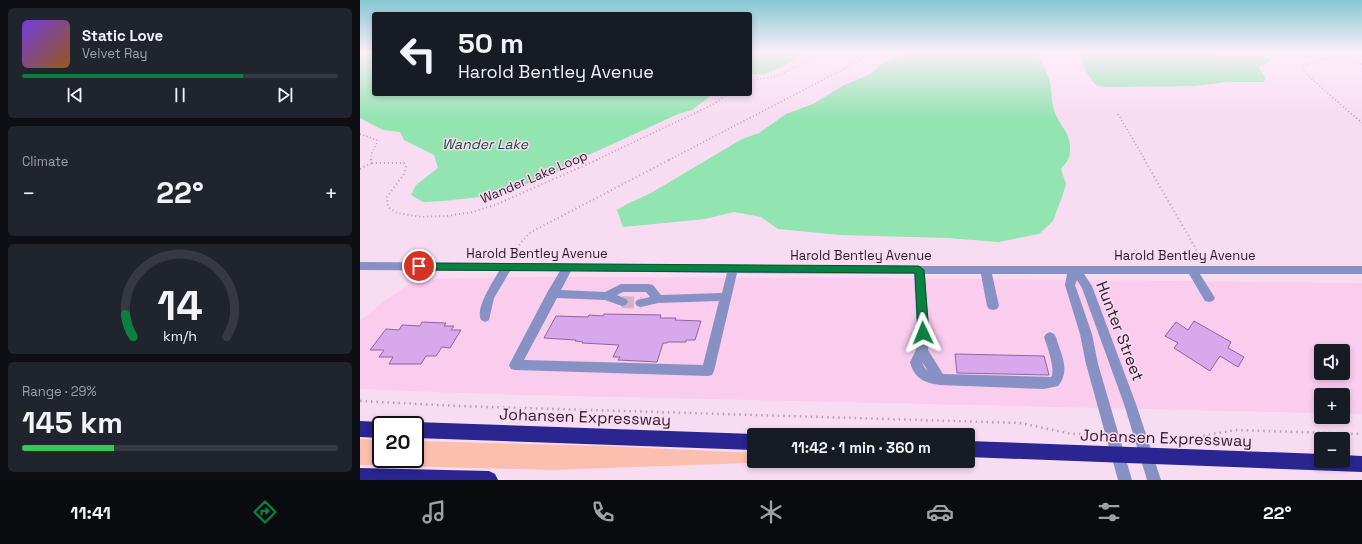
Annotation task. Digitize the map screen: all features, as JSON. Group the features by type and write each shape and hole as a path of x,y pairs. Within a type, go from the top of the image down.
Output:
{"highway":[{"path":"360,429 372,430"},
{"name":"Johansen Expressway","path":"424,430 747,442"},
{"name":"Johansen Expressway","path":"975,449 1362,464"},
{"path":"360,477 489,480"}],"street":[{"name":"Harold Bentley Avenue","path":"360,266 919,270 1074,268 1362,270"},
{"path":"485,317 489,298 507,267"},
{"path":"568,267 552,294 515,365 708,371 733,268"},
{"path":"1074,268 1070,285 1086,334 1092,364 1125,480"},
{"name":"Hunter Street","path":"1074,268 1087,286 1130,404 1154,480"},
{"path":"1191,269 1209,298"},
{"path":"919,270 923,333 922,351 940,379 1044,383 1054,382 1059,376 1059,368 1050,337"},
{"path":"986,270 993,306"},
{"path":"606,296 621,288 649,288 658,299"},
{"path":"552,294 606,296 622,302"},
{"path":"641,303 658,299 726,297"}],"path":[{"path":"752,80 774,77 780,74"},
{"path":"507,267 516,251 531,232 833,74"},
{"path":"1307,74 1362,123"},
{"name":"Wander Lake Loop","path":"372,162 400,162 404,163 406,166 404,174 387,197 388,207 392,210 411,216 425,217 469,212 491,207 571,173 657,132 723,99 725,96"},
{"path":"1118,114 1208,269"},
{"path":"360,134 377,140 377,143 370,155 372,162 360,169"},
{"path":"360,401 465,406 1020,423 1072,434 1086,434"},
{"path":"1165,436 1190,438 1236,430 1362,434"}],"shaded area":[{"path":"545,277 879,278 1362,283 1362,414 1350,413 1350,388 1314,388 1314,413 489,394 360,389 360,320 415,279"},
{"path":"360,439 372,440 372,465 360,465"},
{"path":"424,441 608,446 747,453 747,463 553,470 424,467"}],"water":[{"name":"Wander Lake","path":"360,74 372,74 372,96 710,96 692,110 678,114 580,159 554,173 509,191 480,197 443,201 423,202 411,195 416,185 438,168 434,155 404,140 400,132 383,130 360,118"},
{"path":"1047,74 1051,86 1054,111 1068,135 1070,145 1070,154 1066,163 1061,169 1066,184 1053,221 1039,234 999,242 947,238 840,235 778,229 761,217 734,212 705,219 623,227 617,210 651,193 742,139 759,133 786,114 813,104 844,85 869,75"},
{"path":"1088,74 1263,74 1265,78 1264,82 1226,82 1195,86 1109,87 1097,86"}],"building":[{"path":"604,314 661,315 660,318 701,321 695,340 663,343 657,362 618,360 620,357 613,357 619,345 582,343 583,342 575,341 576,340 544,338 556,316 588,317 589,315 603,316"},
{"path":"1194,321 1231,342 1228,348 1244,357 1238,367 1220,356 1210,371 1174,348 1178,343 1165,336 1176,322 1188,330"},
{"path":"422,322 446,323 444,326 454,326 451,330 461,330 450,348 442,347 436,356 426,356 421,364 389,364 393,357 379,357 384,350 370,350 386,329 399,330 402,325 420,326"},
{"path":"955,354 1044,356 1049,375 957,373"}],"tunnel":[{"path":"622,302 641,303"}],"route":[{"path":"419,266 919,270 923,333"}]}
